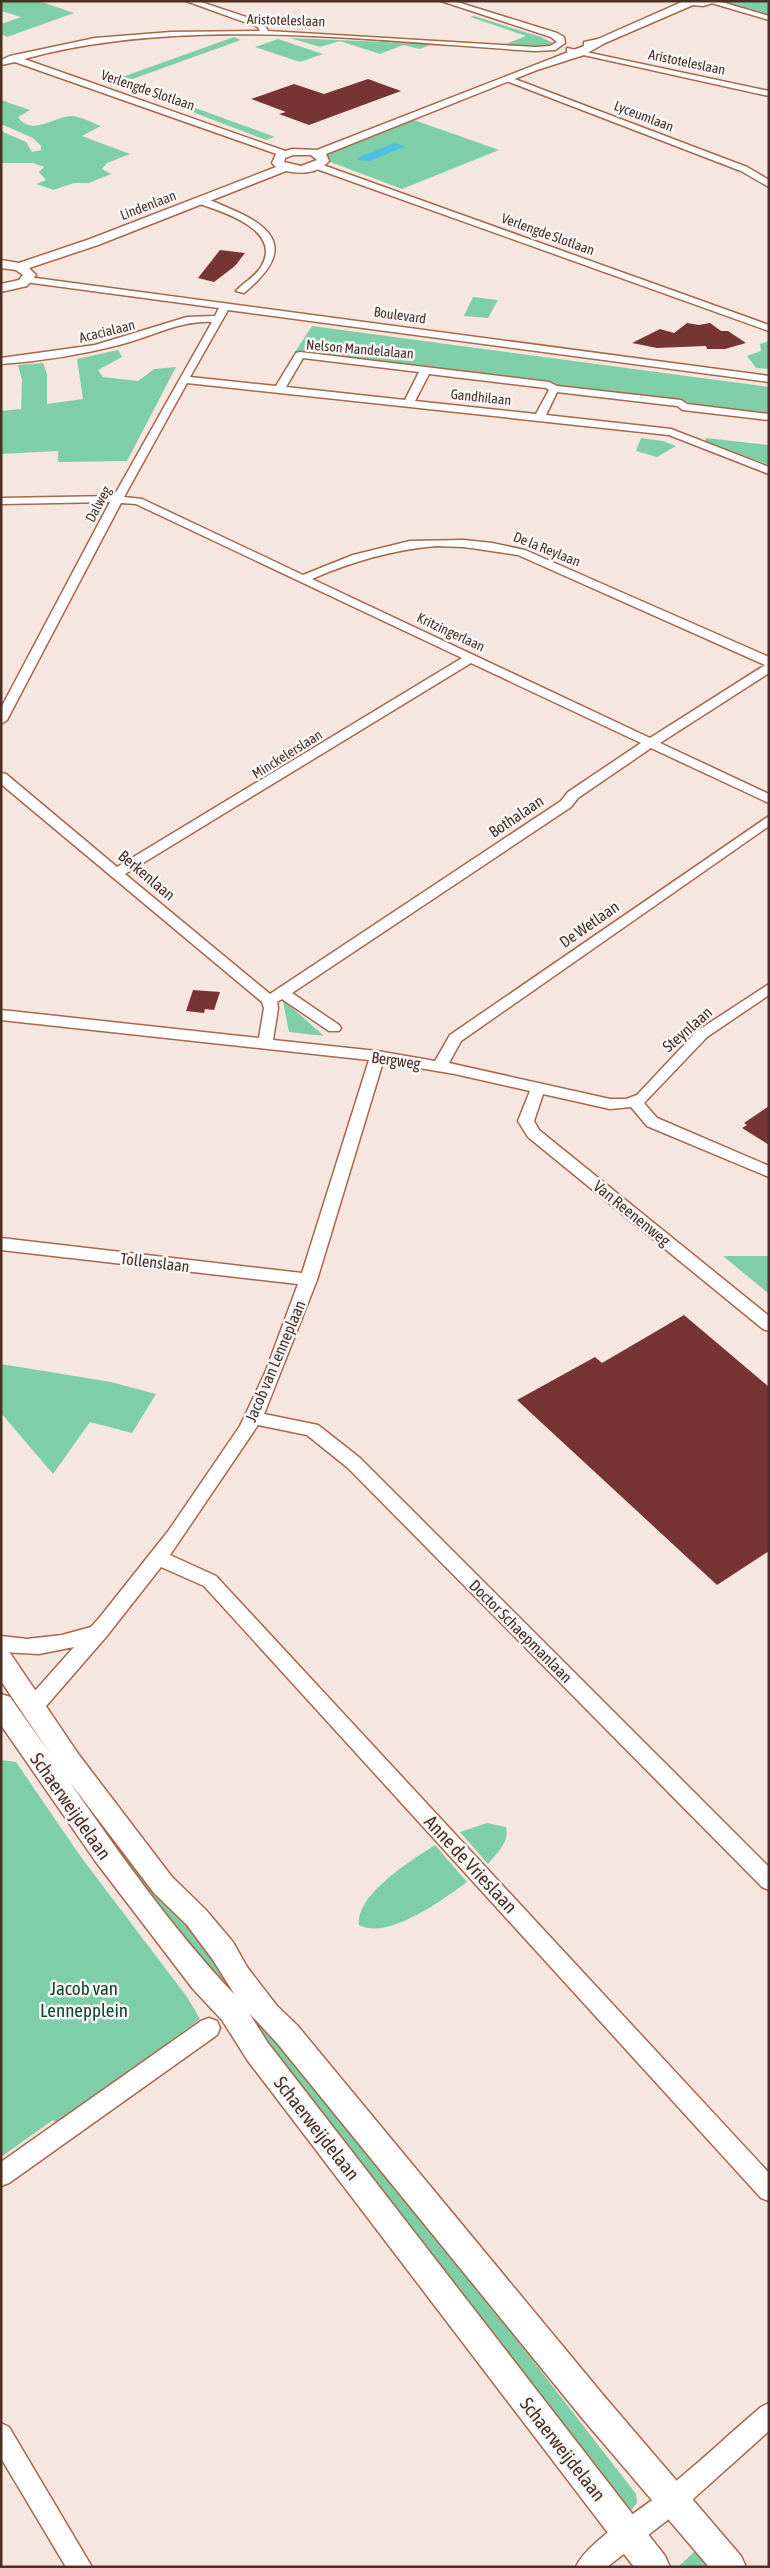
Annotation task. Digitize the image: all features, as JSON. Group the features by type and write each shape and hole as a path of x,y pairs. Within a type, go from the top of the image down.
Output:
{"street":[{"path":"190,1 260,25 265,33"},
{"name":"Aristoteleslaan","path":"1,62 69,45 118,37 265,33 529,49 556,46 561,41 554,35 445,1"},
{"path":"317,160 300,151 285,154 277,159 278,163 285,167 302,169 317,160 508,78 602,41 690,2 713,2 769,18"},
{"name":"Aristoteleslaan","path":"575,52 769,94"},
{"name":"Verlengde Slotlaan","path":"1,53 285,154"},
{"name":"Lyceumlaan","path":"508,78 744,169 769,184"},
{"name":"Verlengde Slotlaan","path":"317,160 398,195 769,328"},
{"name":"Lindenlaan","path":"20,267 200,202 285,167"},
{"path":"200,202 247,220 266,238 270,251 268,262 258,276 241,292"},
{"path":"1,264 20,267 29,272 28,280 17,285 1,288"},
{"name":"Boulevard","path":"28,280 769,379"},
{"name":"Dalweg","path":"1,720 183,379 226,305"},
{"name":"Acacialaan","path":"1,361 51,357 100,349 187,320 199,318 217,319"},
{"name":"Nelson Mandelalaan","path":"279,390 300,355 422,368 425,371 549,385 554,389 680,403 677,420 769,417"},
{"name":"Nelson Mandelalaan","path":"408,404 425,371"},
{"name":"Gandhilaan","path":"183,379 540,417 677,420 769,471"},
{"path":"540,417 554,389"},
{"name":"Kritzingerlaan","path":"1,501 118,499 138,501 769,799"},
{"name":"De la Reylaan","path":"304,579 341,561 393,547 430,544 489,545 521,552 769,662"},
{"name":"Minckelerslaan","path":"117,874 472,658"},
{"name":"Bothalaan","path":"276,996 566,804 573,795 701,709 714,704 769,667"},
{"name":"Berkenlaan","path":"1,778 117,874 276,996 334,1028"},
{"name":"De Wetlaan","path":"440,1066 455,1038 769,820"},
{"name":"Steynlaan","path":"635,1102 642,1098 702,1034 769,988"},
{"path":"264,1045 276,996"},
{"name":"Bergweg","path":"1,1015 377,1056 440,1066 610,1104 635,1102"},
{"name":"Jacob van Lenneplaan","path":"12,1714 101,1631 201,1500 253,1418 309,1280 377,1056"},
{"name":"Van Reenenweg","path":"538,1088 526,1121 533,1133 769,1325"},
{"path":"635,1102 652,1122 769,1172"},
{"name":"Tollenslaan","path":"1,1244 309,1280"},
{"name":"Doctor Schaepmanlaan","path":"253,1418 312,1430 354,1463 769,1881"},
{"name":"Anne de Vrieslaan","path":"158,1558 210,1581 769,2190"},
{"path":"1,1644 25,1648 64,1644 101,1631"},
{"name":"Schaerweijdelaan","path":"1,1660 12,1714 105,1854 203,1980 232,2010 258,2052 654,2567"},
{"name":"Schaerweijdelaan","path":"12,1714 81,1778 164,1885 196,1917 223,1951 237,1976 267,2015 287,2034 593,2407 674,2499 730,2567"},
{"path":"1,2175 209,2028"},
{"path":"588,2567 628,2533 674,2499 769,2415"},
{"path":"1,2435 80,2567"}],"green space":[{"path":"1,1 39,1 74,13 7,37 1,34 1,24 21,17 1,11"},
{"path":"713,1 769,1 769,17"},
{"path":"474,16 541,37 553,43 541,48 503,45 526,36 470,17"},
{"path":"234,37 241,40 124,82 275,137 266,140 111,81"},
{"path":"290,38 433,44 420,49 403,45 380,54 340,41 320,47"},
{"path":"278,39 323,54 300,62 255,47"},
{"path":"1,100 30,110 18,117 23,123 30,125 44,124 71,116 101,126 82,136 130,154 107,163 102,169 111,174 89,183 74,183 53,190 36,184 46,180 39,172 44,167 33,163 1,163 1,131 26,142 32,152 41,150 41,146 33,138 1,124"},
{"path":"414,120 499,150 402,189 328,161 326,154"},
{"path":"473,297 498,300 488,318 464,316"},
{"path":"312,326 769,387 769,413 692,406 688,402 560,388 553,383 295,352"},
{"path":"769,341 769,369 756,368 747,356 761,351 760,344"},
{"path":"118,350 122,357 98,370 103,377 138,381 154,369 176,367 127,461 58,462 58,451 1,454 1,411 21,409 22,380 18,365 43,363 47,374 47,404 83,399 77,359"},
{"path":"641,438 663,441 676,446 657,457 636,451"},
{"path":"706,438 769,445 769,465 705,442"},
{"path":"288,999 289,1005 324,1036 289,1032 283,1001"},
{"path":"723,1256 769,1256 769,1294"},
{"path":"1,1364 111,1382 156,1394 132,1433 90,1422 53,1474 1,1413"},
{"path":"53,1758 197,1929 243,1996 233,2002 51,1770"},
{"name":"Jacob van Lennepplein","path":"1,1760 16,1762 81,1857 187,1997 200,2019 58,2125 53,2120 1,2157"},
{"path":"487,1823 506,1827 507,1832 502,1847 488,1864 460,1832"},
{"path":"435,1845 467,1882 430,1907 399,1923 371,1928 359,1925 360,1913 376,1890 413,1859"},
{"path":"251,2005 285,2040 636,2494 637,2503 631,2510 620,2510 241,2012"},
{"path":"696,2550 710,2567 678,2567"}],"water":[{"path":"395,143 405,146 370,161 358,160 359,157"}],"building":[{"path":"368,79 401,91 309,125 279,114 286,112 251,99 294,84 324,94"},
{"path":"220,250 245,253 235,266 214,282 198,278"},
{"path":"687,323 699,325 710,323 721,331 728,331 746,343 725,349 707,349 706,346 657,348 632,343 660,329 674,333"},
{"path":"193,990 220,992 214,1010 205,1009 204,1013 186,1011"},
{"path":"769,1106 769,1145 742,1128 747,1125 744,1123"},
{"path":"684,1315 769,1387 769,1551 717,1585 517,1400 595,1357 602,1363"}]}
